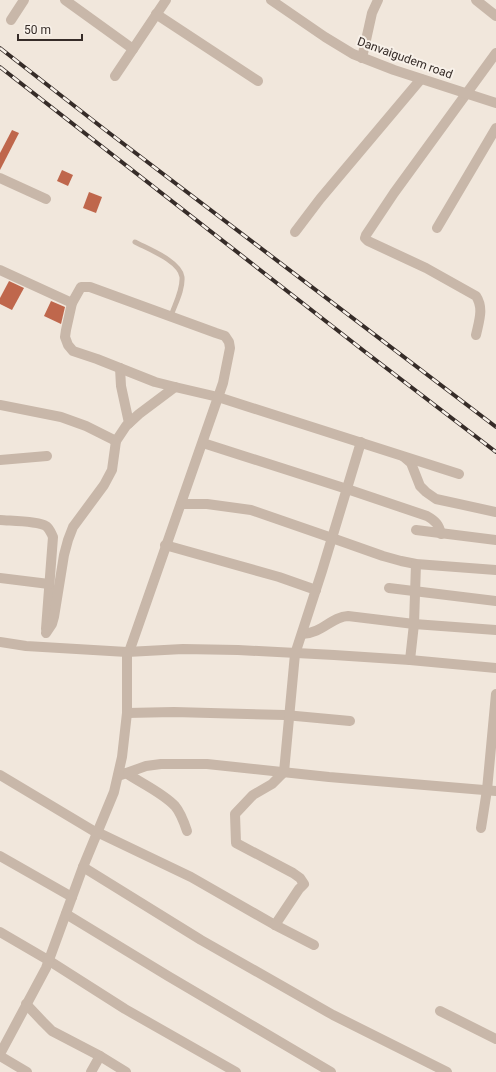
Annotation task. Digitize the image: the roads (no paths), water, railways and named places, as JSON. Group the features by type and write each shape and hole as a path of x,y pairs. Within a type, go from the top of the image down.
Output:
{"street":[{"path":"11,20 24,0"},
{"path":"65,0 133,49"},
{"path":"115,76 166,0"},
{"name":"Danvaigudem road","path":"271,0 339,46 362,58 496,103"},
{"path":"362,58 372,13 378,0"},
{"path":"476,0 496,16"},
{"path":"156,14 258,81"},
{"path":"476,335 481,303 476,296 426,268 368,241 365,238 366,234 394,193 496,53"},
{"path":"295,232 320,199 421,79"},
{"path":"436,228 496,128"},
{"path":"0,178 46,199"},
{"path":"0,270 72,303"},
{"path":"27,1072 0,1055 48,960 83,867 122,775 122,757 127,713 128,652 165,545 203,443 218,397 230,348 229,342 225,336 216,332 90,286 80,287 72,303 66,330 68,345 73,351 79,354 98,359 155,382 218,397 459,474"},
{"path":"120,368 121,386 129,423"},
{"path":"46,633 54,617 64,555 68,540 74,527 104,485 112,470 116,441 129,423 175,387"},
{"path":"0,405 61,417 86,426 116,441"},
{"path":"275,926 299,889 304,884 300,878 293,873 236,843 235,814 254,795 272,784 284,772 295,654 361,442"},
{"path":"203,443 427,516 435,521 439,526 441,534"},
{"path":"402,455 410,464 420,486 436,499 496,512"},
{"path":"0,460 47,456"},
{"path":"181,504 207,504 251,510 383,556 416,564 496,570"},
{"path":"0,520 46,526 53,537 44,647"},
{"path":"416,530 496,540"},
{"path":"165,545 279,577 316,590"},
{"path":"410,660 414,624 416,564"},
{"path":"0,578 50,584"},
{"path":"389,588 496,601"},
{"path":"302,634 310,634 318,631 343,616 414,624 496,630"},
{"path":"0,642 44,647 128,652 183,649 334,655 496,668"},
{"path":"481,828 492,790 496,694"},
{"path":"127,713 174,712 289,715 350,721"},
{"path":"122,775 146,766 161,764 207,764 329,777 492,790"},
{"path":"0,775 97,833 191,877 275,926 314,946"},
{"path":"122,775 166,798 175,806 182,817 187,831"},
{"path":"0,856 72,897"},
{"path":"83,867 202,940 333,1015 447,1072"},
{"path":"66,914 331,1072"},
{"path":"0,932 48,960 124,1009 236,1072"},
{"path":"26,1004 52,1031 100,1056 126,1072"},
{"path":"440,1010 496,1039"},
{"path":"91,1072 100,1056"}],"lane":[{"path":"135,242 174,263 180,270 182,277 181,285 171,316"}],"railway":[{"path":"0,48 104,129 496,427"},
{"path":"0,67 496,452"}]}
